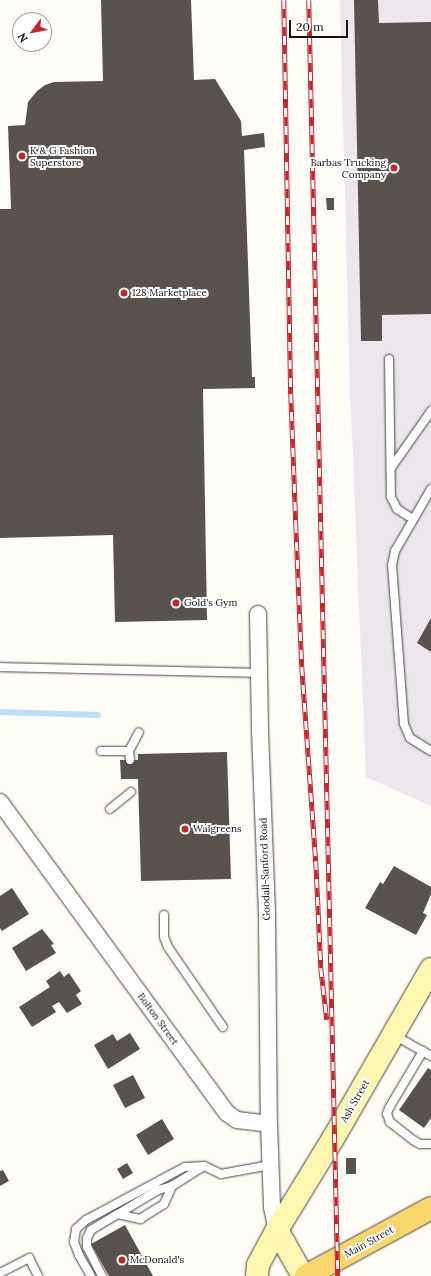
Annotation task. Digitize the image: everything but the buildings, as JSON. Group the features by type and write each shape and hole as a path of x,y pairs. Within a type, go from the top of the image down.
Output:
{"main road":[{"name":"Main Street","path":"305,1276 431,1208"}],"street":[{"name":"Goodall-Sanford Road","path":"258,614 267,912 269,1124"},
{"name":"Bolton Street","path":"0,802 226,1113 237,1120 269,1124"},
{"name":"Ash Street","path":"257,1276 258,1265 277,1230 394,1035 431,969"},
{"path":"269,1124 272,1207 277,1230 305,1276"}],"lane":[{"path":"389,358 392,503 399,511 414,519"},
{"path":"391,468 431,411"},
{"path":"431,489 395,551 392,565 404,724 410,738 431,751"},
{"path":"0,667 259,673"},
{"path":"130,760 129,751 139,732"},
{"path":"101,752 129,751"},
{"path":"110,809 132,792"},
{"path":"164,915 164,937 168,947 223,1027"},
{"path":"394,1035 431,1056"},
{"path":"423,1051 389,1108 387,1114 390,1122 413,1140 420,1144 431,1144"},
{"path":"90,1276 74,1242 76,1229 93,1216 185,1167 204,1166 221,1174 270,1165"},
{"path":"102,1276 87,1247 87,1238 92,1230 158,1190 172,1186 204,1166"},
{"path":"118,1214 140,1219 164,1204 172,1186"},
{"path":"0,1273 29,1258 38,1276"}],"shaded area":[{"path":"340,0 431,0 431,806 366,777 349,362"}],"waterway":[{"path":"0,712 98,715"}],"railway":[{"path":"284,0 291,394 302,667 316,861 321,968 327,1020"},
{"path":"309,0 338,1276"}],"place":[{"name":"K & G Fashion Superstore","path":"22,156"},
{"name":"Barbas Trucking Company","path":"394,168"},
{"name":"128 Marketplace","path":"124,293"},
{"name":"Gold's Gym","path":"176,603"},
{"name":"Walgreens","path":"185,829"},
{"name":"McDonald's","path":"122,1260"}]}
